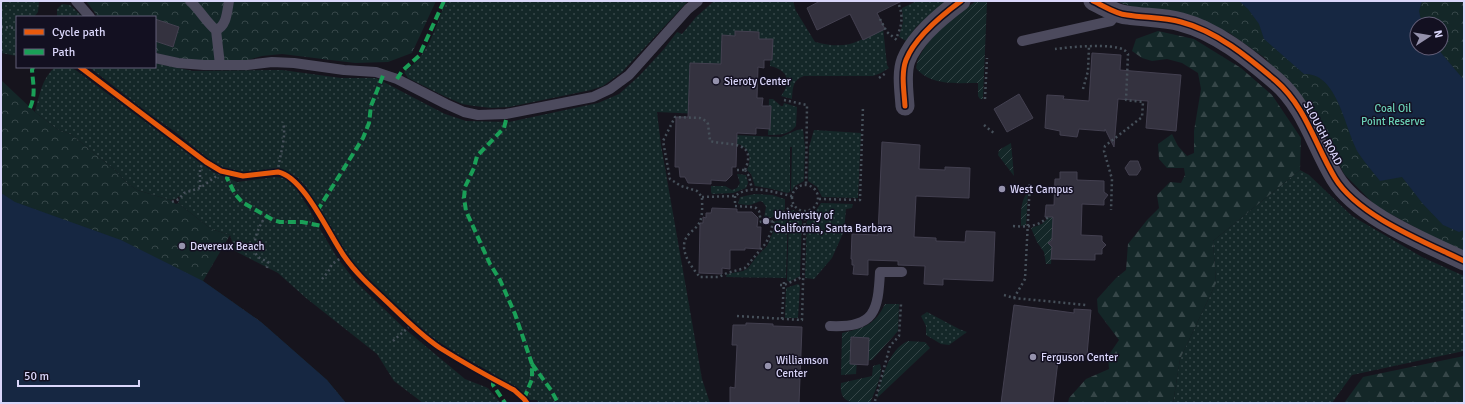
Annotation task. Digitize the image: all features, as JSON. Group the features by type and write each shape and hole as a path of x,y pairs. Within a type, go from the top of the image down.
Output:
{"street":[{"path":"905,106 904,80 906,60 909,54 937,20 961,1"},
{"name":"SLOUGH ROAD","path":"1093,1 1117,13 1181,22 1199,28 1222,41 1248,59 1277,82 1292,97 1305,116 1336,179 1345,191 1374,215 1464,261"}],"lane":[{"path":"76,1 89,16"},
{"path":"190,1 198,8 216,30 220,65"},
{"path":"216,30 221,28 224,23 229,1"},
{"path":"156,58 178,63 220,65 247,65 272,62 294,63 344,70 376,72 398,79 464,112 478,115 506,114 593,96 610,89 629,75 688,9 698,1"},
{"path":"1022,41 1111,21 1117,13"},
{"path":"830,326 845,327 868,319 874,310 879,296 880,272 902,272"}],"path":[{"path":"896,39 901,27 902,17 899,5"},
{"path":"880,20 887,32 904,44"},
{"path":"1,27 16,28"},
{"path":"1083,89 1088,71 1090,46"},
{"path":"1055,49 1090,46 1117,48 1124,50 1128,54 1129,61 1126,100 1143,102 1142,118 1105,146 1104,152 1112,179 1110,210"},
{"path":"985,99 987,58"},
{"path":"784,100 807,105 806,184"},
{"path":"819,199 860,200 863,106"},
{"path":"745,170 748,164 748,157 746,151 742,147 734,144 710,141 708,124 701,118 675,117 662,141 670,179 681,186 697,191 702,197 700,222 686,238 684,245 690,264 700,277 719,277 726,273 745,268 766,244 771,232 773,220"},
{"path":"271,172 281,172 279,164 285,136 283,122"},
{"path":"984,125 996,134"},
{"path":"172,202 179,199 184,193 200,188 218,175 218,169 198,155"},
{"path":"200,188 200,169 204,160"},
{"path":"737,170 745,170"},
{"path":"745,170 749,176 752,189"},
{"path":"1014,298 1025,280 1030,182"},
{"path":"806,184 814,187 819,199 818,203 812,209 805,211 800,210 794,204 792,196 798,186 806,184"},
{"path":"702,197 735,196 739,193 752,189 772,191 792,196"},
{"path":"735,196 735,206 756,208 760,211 761,222 773,220 794,204"},
{"path":"737,316 802,320 805,211"},
{"path":"266,216 260,223 255,250 258,258 268,262 267,268"},
{"path":"1013,226 1028,226 1040,223 1048,217"},
{"path":"322,279 326,276 332,264 345,258 340,250"},
{"path":"780,285 802,277"},
{"path":"782,319 784,283"},
{"path":"1004,295 1014,298 1086,305"},
{"path":"875,401 890,346 899,336 901,304"},
{"path":"406,320 416,329"},
{"path":"393,342 411,325"}],"green space":[{"path":"1,1 39,1 38,12 35,16 16,16 16,56 1,53"},
{"path":"86,1 436,1 412,53 388,62 355,63 282,54 262,56 248,60 200,61 170,58 156,52 156,16 97,16"},
{"path":"446,1 688,1 622,72 603,86 591,90 509,107 491,108 462,104 408,78 404,72 420,58 430,40"},
{"path":"714,1 793,1 796,11 815,42 835,45 851,44 883,28 887,65 889,68 873,76 804,76 795,82 792,99 781,96 786,86 786,77 781,70 770,66 771,41 757,40 732,135 781,137 803,129 805,147 804,181 795,186 791,192 792,147 790,147 790,192 787,193 755,186 751,174 747,170 749,153 740,145 726,141 711,140 700,114 657,112 661,145 702,379 710,403 539,403 537,400 528,400 521,393 490,372 459,355 428,335 362,273 342,249 307,188 298,178 284,170 273,169 249,174 226,169 210,160 90,68 156,68 156,63 193,71 282,70 341,78 376,78 445,114 466,121 509,122 598,103 619,94 639,76 664,49 677,32 682,34 696,17"},
{"path":"917,1 946,1 916,27 906,41 899,37 903,22 902,8"},
{"path":"976,1 987,1 983,99 980,99 978,96 978,83 936,81 922,74 916,68 924,48 931,39 949,22"},
{"name":"Coal Oil Point Reserve","path":"1117,1 1464,1 1464,253 1377,207 1344,174 1315,115 1265,58 1228,32 1123,4"},
{"path":"62,4 70,5 82,16 57,16 57,9"},
{"path":"1158,31 1194,39 1241,68 1272,95 1301,138 1300,170 1213,241 1216,283 1180,359 1173,403 1068,403 1069,398 1086,379 1109,369 1108,356 1119,340 1098,312 1097,299 1116,278 1126,270 1128,244 1147,220 1159,208 1157,195 1170,182 1181,183 1185,175 1184,168 1167,168 1159,159 1158,144 1172,134 1178,146 1187,156 1194,153 1194,131 1201,89 1198,73 1182,63 1167,59 1152,61 1142,58 1132,51 1136,39"},
{"path":"54,68 72,68 77,71 213,172 237,182 275,177 284,178 293,184 310,210 338,259 356,282 405,329 465,379 488,388 501,403 423,403 394,381 377,354 306,298 278,273 235,251 230,235 211,229 178,203 180,199 179,196 176,199 170,200 137,190 72,135 57,129 35,112 44,82"},
{"path":"1,80 35,112 57,129 72,135 137,190 170,200 176,204 178,203 211,229 230,235 203,281 261,322 327,380 346,403 1,403"},
{"path":"769,99 773,99 781,106 783,106 784,103 797,107 796,126 787,133 780,135 768,135"},
{"path":"814,130 861,133 858,198 822,197 817,187 808,181 809,147"},
{"path":"1011,143 1014,176 998,155 999,150"},
{"path":"1300,170 1309,175 1352,216 1422,257 1464,276 1464,351 1352,375 1332,403 1173,403 1180,359 1216,283 1213,241"},
{"path":"737,174 746,175 748,183 746,188 733,193 712,194 711,186 725,186 732,190 737,188 740,183"},
{"path":"1028,192 1026,225 1021,226 1022,204"},
{"path":"755,194 772,195 785,199 785,209 773,217 764,218 766,207 762,202 751,205 738,204 740,197"},
{"path":"821,203 853,204 852,208 846,209 844,231 832,258 814,279 805,278 807,216 815,212"},
{"path":"793,210 802,215 800,276 789,282 787,280 789,212"},
{"path":"788,212 786,278 726,277 727,274 743,271 748,268 767,246 773,232 774,222"},
{"path":"1051,215 1054,216 1051,264 1046,264 1044,252 1037,242 1031,228 1042,224"},
{"path":"798,284 800,286 798,318 785,318 786,288"},
{"path":"885,304 899,304 898,331 872,360 857,361 856,374 841,375 842,333 863,327 873,321"},
{"path":"927,312 967,332 949,345 941,344 926,335 926,326 921,316"},
{"path":"908,341 925,342 930,348 877,398 887,365 901,345"},
{"path":"1464,356 1464,403 1344,403 1363,377"},
{"path":"880,364 880,377 870,403 858,403 845,399 842,395 841,383 872,376 873,366"}],"water":[{"name":"Coal Oil Point Reserve","path":"1239,1 1422,1 1419,11 1420,16 1409,16 1409,56 1444,56 1464,80 1464,230 1459,232 1443,225 1423,204 1402,177 1380,181 1359,154 1333,92 1325,82 1316,76 1304,74 1264,39 1259,24 1248,9"},
{"path":"1,193 15,202 121,240 203,281 261,322 327,380 346,403 1,403"}],"building":[{"path":"820,1 902,1 877,13 885,29 863,40 850,14 817,30 807,8"},
{"path":"156,19 179,27 173,47 156,41"},
{"path":"735,31 759,32 759,39 773,39 772,60 764,60 764,68 758,67 757,98 763,98 762,106 771,106 770,129 756,128 756,134 737,133 736,167 732,167 732,175 726,181 711,180 711,184 688,183 685,177 680,177 679,167 675,167 676,117 688,117 690,63 721,64 722,35 735,36"},
{"path":"1092,53 1121,55 1120,70 1181,75 1176,131 1146,128 1148,101 1118,99 1114,147 1105,129 1105,131 1079,129 1077,137 1060,135 1060,131 1045,128 1047,95 1064,96 1063,99 1089,101"},
{"path":"1019,94 1033,118 1007,132 994,109"},
{"path":"882,142 920,145 919,169 945,170 945,167 970,168 969,198 916,196 914,237 936,238 936,241 965,242 966,231 995,232 993,281 943,279 943,285 924,284 925,266 898,265 898,261 868,260 868,275 853,274 854,265 852,265 851,259 852,234 878,235"},
{"path":"1130,161 1138,161 1141,169 1137,175 1129,175 1125,168"},
{"path":"1060,172 1077,172 1077,180 1104,181 1104,192 1108,195 1104,200 1104,205 1082,204 1081,235 1102,236 1102,241 1106,245 1102,249 1102,254 1095,254 1095,260 1051,259 1052,247 1048,243 1052,240 1053,217 1045,217 1046,205 1054,205 1055,179 1060,179"},
{"path":"712,208 737,209 737,212 752,212 758,218 757,227 761,227 760,249 745,248 745,250 730,250 730,269 722,268 722,274 699,273 700,223 703,223 703,217 706,218 706,213 711,213"},
{"name":"Ferguson Center","path":"1014,305 1074,313 1074,309 1091,310 1087,355 1059,352 1053,403 1001,403"},
{"name":"Williamson Center","path":"746,323 802,327 799,403 730,403 730,387 735,388 737,345 732,345 733,325 746,325"},
{"path":"851,337 869,338 868,365 850,364"}],"marked path":[{"path":"397,79 402,71 419,56 444,1"},
{"path":"30,108 34,94 33,68"},
{"path":"316,210 319,208 363,138 369,123 371,106 384,73"},
{"path":"506,120 504,128 477,156 474,168 465,187 464,198 466,211 515,314 532,364 532,379 524,399"},
{"path":"229,174 227,178 235,194 242,202 273,220 280,222 302,222 322,226 324,224"},
{"path":"532,364 551,390 558,403"},
{"path":"493,379 493,385 505,403"}],"cycle path":[{"path":"905,106 903,82 904,65 910,51 930,27 961,1"},
{"path":"1093,1 1123,14 1168,19 1194,26 1219,38 1243,54 1276,81 1295,102 1303,114 1335,178 1346,192 1359,204 1394,227 1464,261"},
{"path":"81,68 206,162 221,171 243,176 278,172 288,176 306,195 344,256 367,283 403,318 440,348 514,390 527,403"}],"place":[{"name":"Sieroty Center","path":"716,81"},
{"name":"West Campus","path":"1002,189"},
{"name":"University of California, Santa Barbara","path":"766,221"},
{"name":"Devereux Beach","path":"182,246"},
{"name":"Ferguson Center","path":"1033,357"},
{"name":"Williamson Center","path":"768,366"}]}
